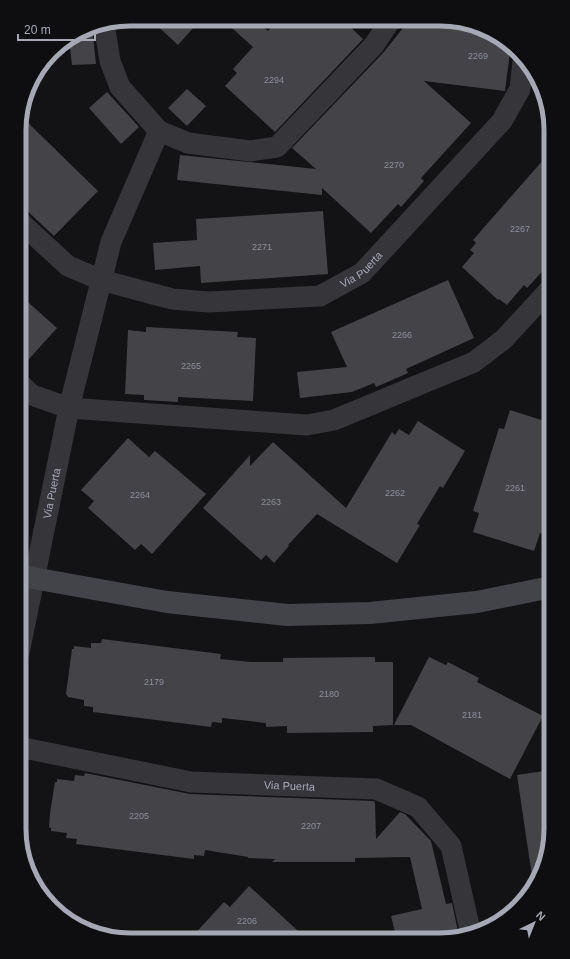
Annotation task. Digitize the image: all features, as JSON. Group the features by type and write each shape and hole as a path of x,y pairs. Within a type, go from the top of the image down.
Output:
{"street":[{"path":"105,30 110,61 120,87 159,131 188,143 250,151 277,147 374,44 387,26"},
{"name":"Via Puerta","path":"26,228 68,266 101,280 172,299 209,302 320,296 362,273 502,120 520,89 522,66"},
{"path":"101,280 111,242 159,131"},
{"name":"Via Puerta","path":"26,576 101,280"},
{"path":"26,390 32,395 69,408 307,425 334,420 474,362 504,339 544,296"},
{"path":"26,576 167,602 287,615 370,613 477,602 544,588"},
{"name":"Via Puerta","path":"26,747 191,782 376,789 418,807 451,846 470,929"}],"building":[{"path":"158,26 195,26 178,45"},
{"path":"230,26 262,26 268,31 273,26 349,26 363,39 275,132 225,86 237,73 233,69 253,47"},
{"path":"403,26 454,27 480,34 492,40 505,49 505,52 510,53 505,91 424,81 471,123 421,178 424,181 401,207 398,204 371,233 322,188 322,195 177,180 180,155 316,169 292,148 383,53"},
{"path":"93,33 96,64 72,65 70,45"},
{"path":"187,89 206,106 187,126 168,108"},
{"path":"107,92 139,127 121,144 89,108"},
{"path":"27,121 98,191 54,236 26,210"},
{"path":"544,159 544,270 527,288 524,285 507,305 499,299 498,300 462,267 474,253 470,250 476,243 473,240"},
{"path":"323,211 328,274 201,283 200,266 155,270 153,243 197,240 196,219"},
{"path":"448,280 474,338 406,369 408,373 376,387 374,383 352,392 300,398 297,372 347,367 331,332"},
{"path":"26,300 57,328 26,362"},
{"path":"146,327 238,332 237,337 256,338 253,401 178,397 178,402 144,400 144,395 125,394 128,330 146,332"},
{"path":"510,410 544,421 544,534 540,533 534,551 473,532 479,513 473,511 499,428 504,429"},
{"path":"418,421 465,451 443,488 440,486 417,524 420,525 397,563 317,514 288,545 289,546 274,563 266,555 261,560 203,508 250,455 250,466 273,442 346,508 392,432 395,435 399,429 409,435"},
{"path":"128,438 149,457 155,451 206,494 152,554 141,544 135,550 88,508 94,501 81,490"},
{"path":"102,639 221,654 220,659 251,662 283,662 283,658 375,657 375,662 393,662 393,725 373,726 373,732 287,733 287,726 266,727 266,723 222,718 222,723 212,722 211,727 93,712 93,707 84,706 84,700 68,697 66,694 72,649 74,649 74,646 91,648 91,643 101,643"},
{"path":"429,657 446,665 448,662 479,678 477,682 543,716 510,779 411,725 394,725"},
{"path":"544,771 544,836 539,863 532,877 517,775"},
{"path":"85,773 190,794 373,801 375,802 376,839 400,812 405,814 431,841 446,904 452,903 458,931 395,933 391,916 422,909 410,857 355,858 355,862 272,862 275,859 248,858 205,850 204,856 194,855 194,859 76,844 77,839 66,838 67,833 51,831 51,828 49,827 50,813 55,782 57,782 57,779 74,781 75,775 84,776"},
{"path":"249,886 300,933 196,933 224,902 230,907"}]}
